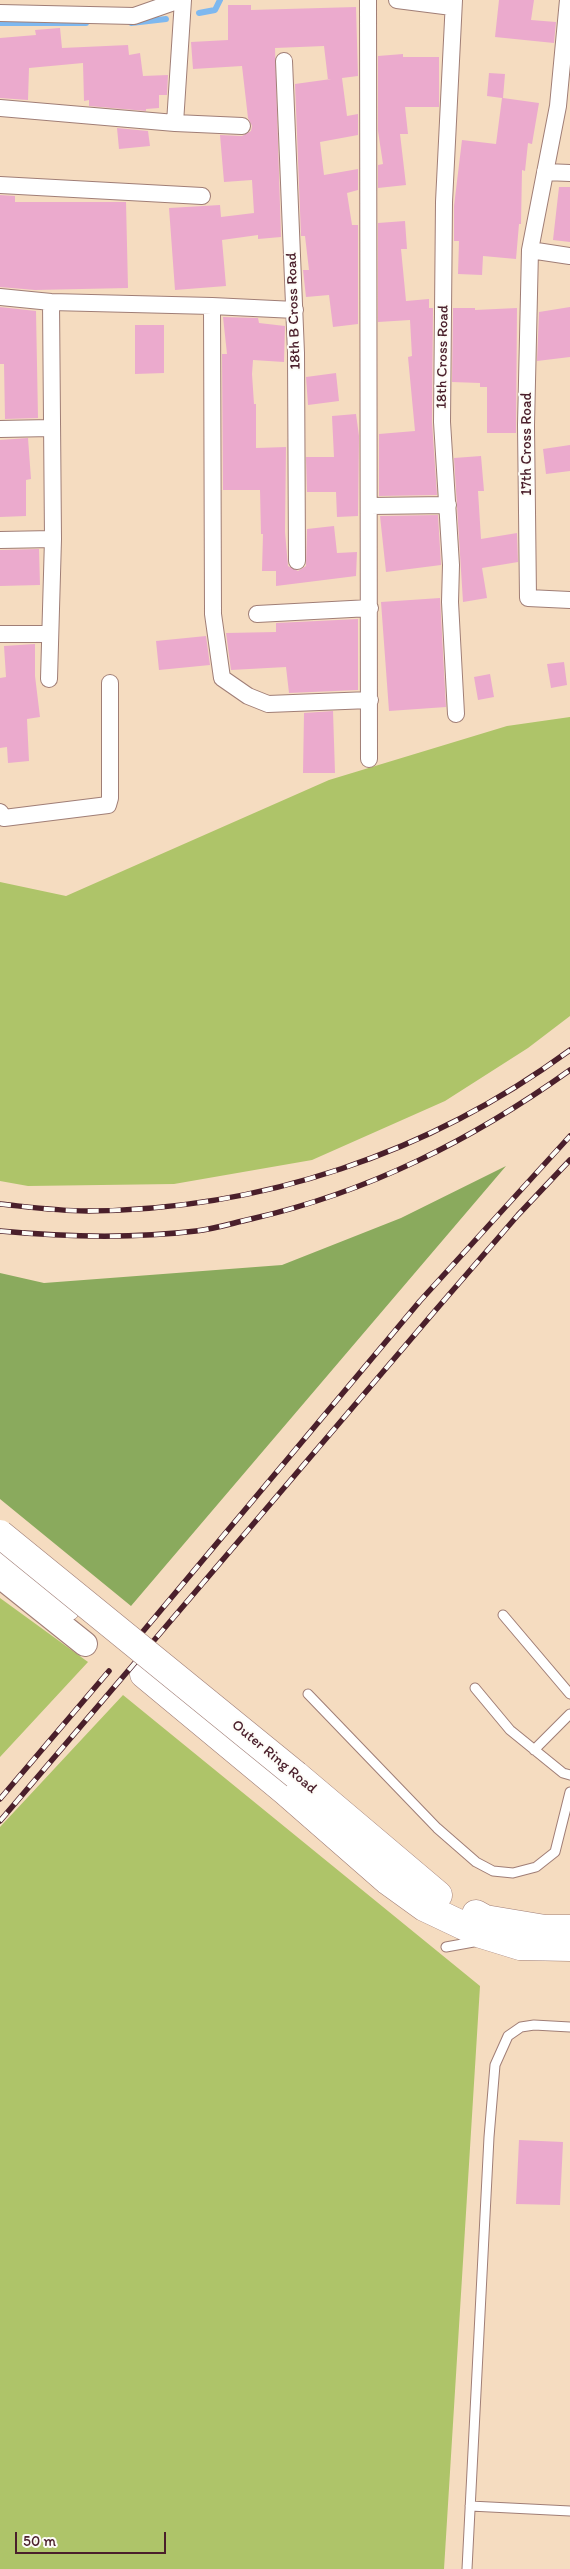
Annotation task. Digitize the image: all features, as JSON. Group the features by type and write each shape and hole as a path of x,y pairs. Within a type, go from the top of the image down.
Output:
{"highway":[{"name":"Outer Ring Road","path":"0,1534 290,1783 388,1881 424,1907 494,1938 520,1946 570,1947"},
{"name":"Outer Ring Road","path":"0,1554 290,1783 432,1892 484,1919 544,1929 570,1929"}],"street":[{"path":"134,16 138,0"},
{"path":"0,13 56,7 134,16 182,0 175,123"},
{"path":"368,0 369,759"},
{"path":"397,0 453,3"},
{"name":"17th Cross Road","path":"568,0 565,84 530,250 526,425 528,598 570,600"},
{"name":"18th Cross Road","path":"453,3 444,202 442,422 448,505 456,714"},
{"name":"18th B Cross Road","path":"284,61 295,310 296,562"},
{"path":"0,108 175,123 242,126"},
{"path":"545,172 570,173"},
{"path":"0,185 202,196"},
{"path":"530,250 570,256"},
{"path":"0,297 51,302 295,310"},
{"path":"49,679 53,538 51,302"},
{"path":"212,306 214,614 222,678 248,696 268,704 370,700"},
{"path":"0,429 51,428"},
{"path":"370,506 448,505"},
{"path":"0,540 53,538"},
{"path":"257,614 370,608"},
{"path":"0,634 50,634"},
{"path":"0,812 4,818 108,805 110,798 110,683"},
{"path":"0,1576 85,1644"}],"lane":[{"path":"503,1615 570,1694"},
{"path":"475,1688 510,1730 563,1773 570,1775"},
{"path":"308,1694 438,1828 476,1862 493,1871 513,1873 536,1867 555,1852 570,1792"},
{"path":"534,1750 570,1714"},
{"path":"446,1947 494,1938"},
{"path":"467,2569 494,2065 508,2036 521,2027 534,2025 570,2027"},
{"path":"470,2506 570,2511"}],"green space":[{"path":"570,717 570,1016 528,1048 445,1101 312,1160 174,1184 28,1186 0,1181 0,882 66,896 329,780 507,726"},
{"path":"506,1166 131,1606 0,1499 0,1273 44,1283 282,1265 401,1218"},
{"path":"0,1598 88,1662 0,1757"},
{"path":"123,1695 480,1986 444,2569 0,2569 0,1827"}],"building":[{"path":"499,0 534,0 531,20 556,22 554,43 495,37"},
{"path":"228,5 251,5 251,10 356,7 358,76 342,78 347,116 358,114 358,135 320,142 324,175 358,169 358,190 347,193 352,225 358,225 358,324 333,327 329,295 306,297 303,270 309,270 305,236 301,236 295,84 328,79 324,46 275,48 281,237 258,239 258,235 222,240 226,286 175,290 169,208 220,205 221,217 254,213 252,180 224,182 220,135 242,136 251,131 252,126 248,118 242,66 193,69 191,42 228,40"},
{"path":"60,28 62,48 128,45 129,55 140,53 143,76 168,75 167,95 159,95 159,108 146,109 146,111 89,106 89,100 84,101 83,63 29,68 28,100 0,98 0,38 36,35 35,30"},
{"path":"403,54 403,57 439,57 439,107 405,107 408,134 400,134 406,185 378,188 378,165 383,164 378,131 378,56"},
{"path":"489,73 505,74 503,98 539,103 532,144 528,143 525,171 522,170 521,224 519,224 516,259 483,256 482,275 458,274 459,241 454,241 454,206 462,140 496,144 502,98 487,96"},
{"path":"117,128 148,131 150,146 119,149"},
{"path":"559,187 570,187 570,242 553,240"},
{"path":"0,195 15,196 15,202 126,202 128,288 35,290 0,287"},
{"path":"405,221 407,249 401,249 406,301 429,299 429,308 433,308 432,422 437,495 379,496 379,434 415,431 408,357 412,356 410,320 378,322 378,223"},
{"path":"0,307 36,311 38,418 5,419 4,364 0,364"},
{"path":"570,307 570,357 537,361 539,312"},
{"path":"453,308 475,308 475,310 517,308 516,433 487,433 487,387 480,387 480,383 452,382"},
{"path":"223,317 258,318 259,323 285,326 284,362 253,360 252,374 254,404 256,404 256,448 286,447 285,532 288,566 298,571 306,566 307,529 334,526 337,553 357,552 356,576 276,586 276,571 262,571 263,534 261,534 260,490 223,490 222,354 227,354"},
{"path":"135,325 164,325 164,373 135,374"},
{"path":"336,373 339,401 308,405 306,377"},
{"path":"356,414 359,436 358,516 337,517 336,492 307,492 306,457 334,457 332,416"},
{"path":"28,438 31,479 26,480 26,516 0,517 0,440"},
{"path":"570,445 570,471 546,474 543,449"},
{"path":"481,456 484,491 478,491 481,539 517,533 518,562 482,568 487,598 463,602 454,458"},
{"path":"438,515 441,565 386,572 380,516"},
{"path":"39,549 40,585 0,586 0,550"},
{"path":"440,598 446,707 389,711 381,602"},
{"path":"358,619 358,690 289,693 286,667 231,670 226,633 276,632 276,623"},
{"path":"206,636 210,665 159,670 156,641"},
{"path":"35,644 35,676 40,717 27,719 29,761 8,763 7,747 0,748 0,678 6,677 4,646"},
{"path":"564,662 567,685 551,688 547,664"},
{"path":"490,674 494,697 478,700 474,677"},
{"path":"333,711 335,773 303,773 304,713"},
{"path":"519,2140 563,2142 560,2205 516,2204"}],"waterway":[{"path":"199,13 215,10 220,0"},
{"path":"131,23 166,19"},
{"path":"0,23 86,23"}],"railway":[{"path":"0,1204 76,1211 152,1208 216,1200 279,1187 341,1169 402,1146 460,1118 516,1086 570,1050"},
{"path":"0,1231 98,1236 171,1234 210,1229 295,1208 337,1194 418,1161 495,1119 570,1070"},
{"path":"135,1641 420,1301 570,1136"},
{"path":"0,1821 434,1312 518,1215 570,1160"},
{"path":"0,1799 109,1671"}]}
